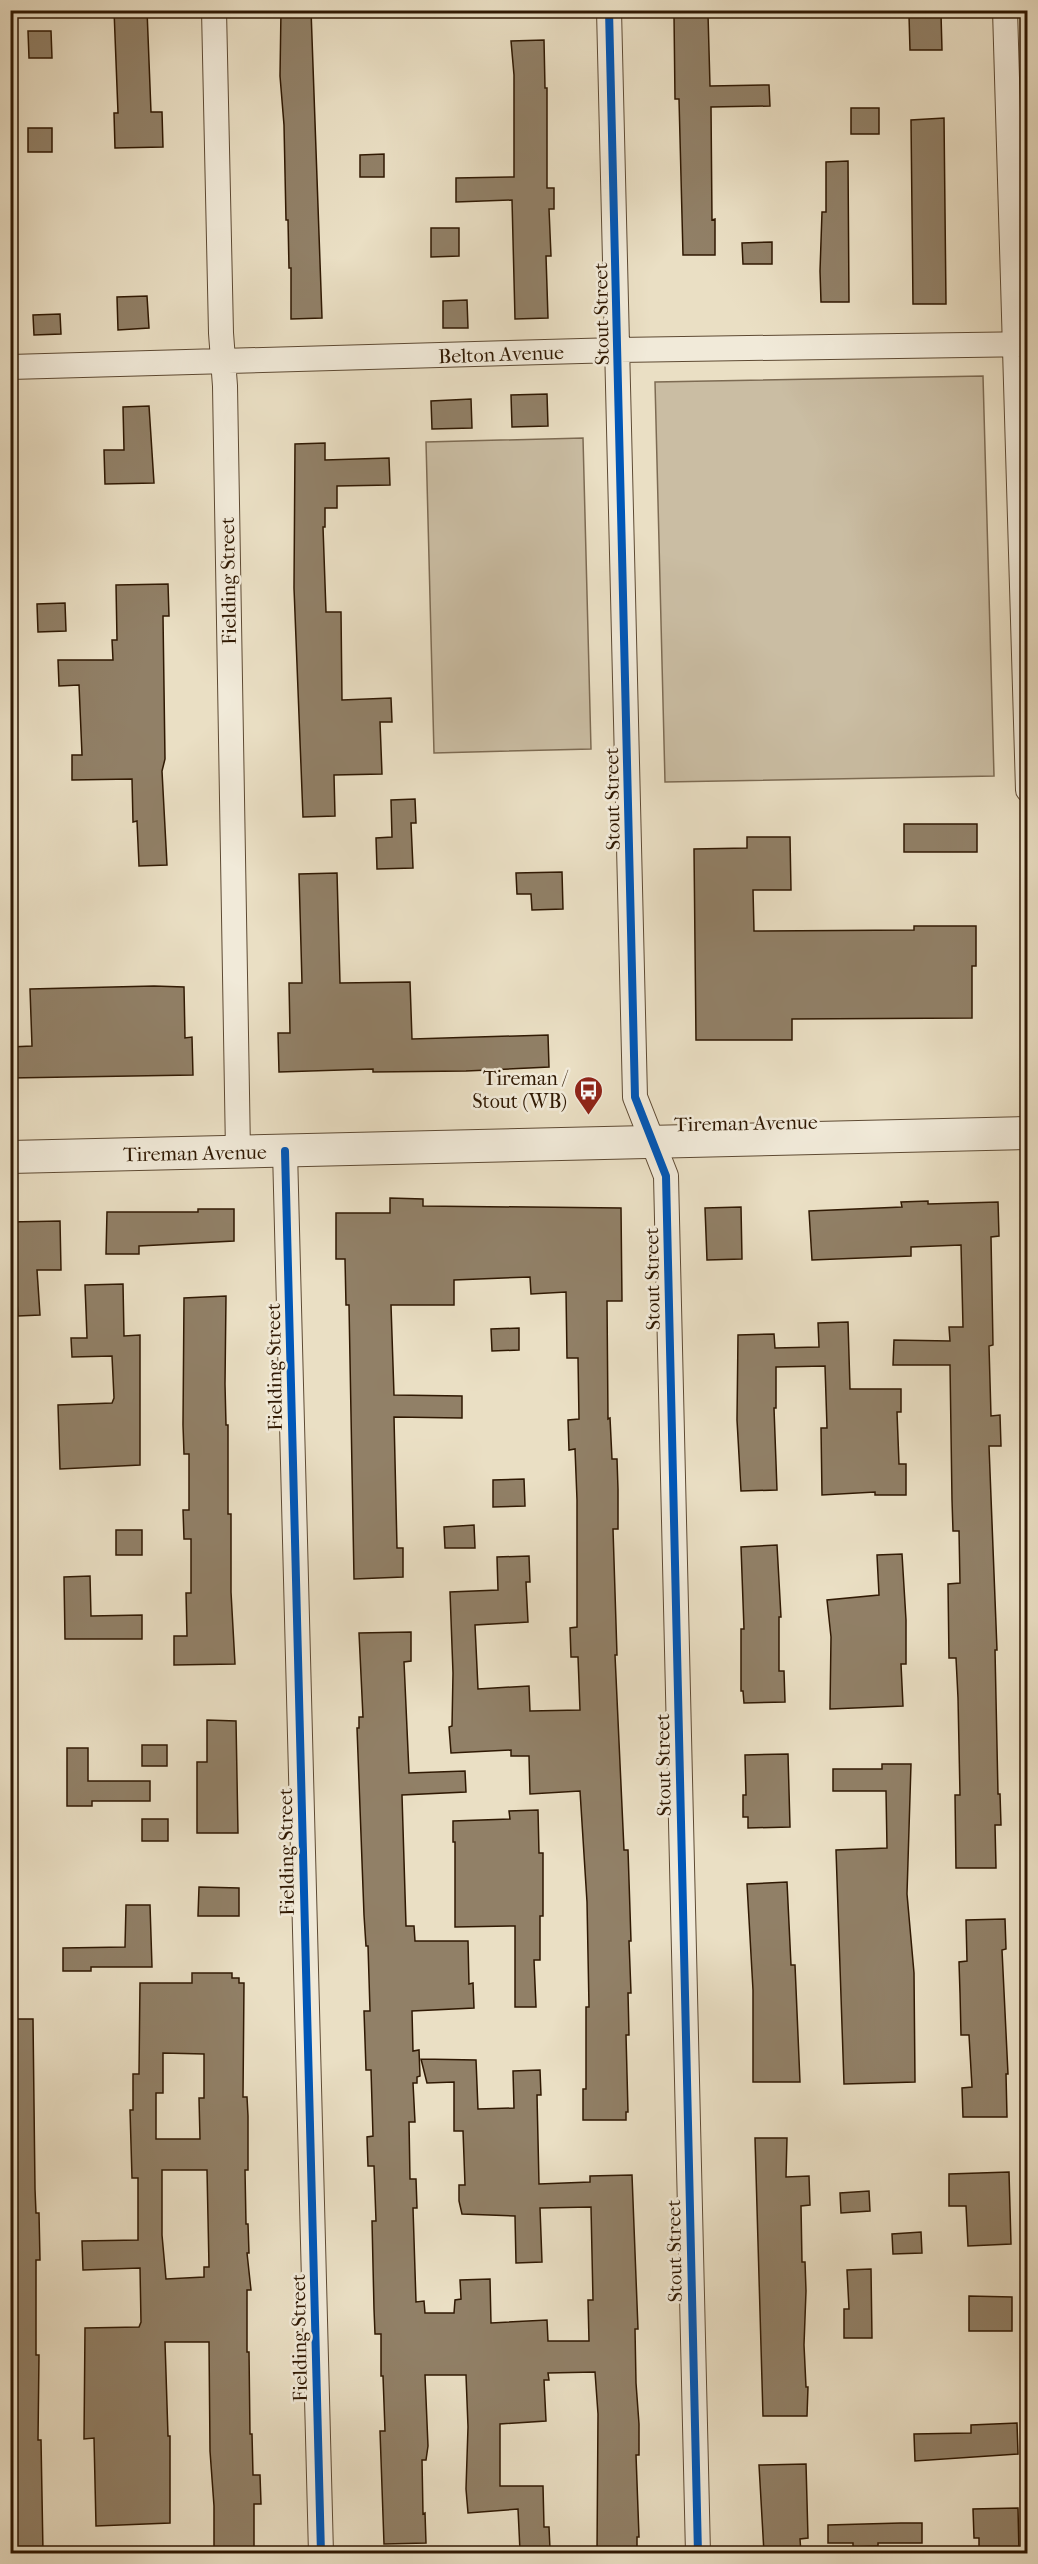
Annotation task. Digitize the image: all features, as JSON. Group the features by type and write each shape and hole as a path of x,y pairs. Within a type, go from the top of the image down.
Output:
{"street":[{"name":"Fielding Street","path":"214,10 221,333 224,362 238,1152"},
{"name":"Stout Street","path":"609,10 635,1097 666,1176 698,2553"},
{"path":"1005,10 1021,344 1028,790"},
{"name":"Belton Avenue","path":"10,367 618,350 1021,344"},
{"name":"Tireman Avenue","path":"10,1157 1028,1133"},
{"name":"Fielding Street","path":"285,1151 321,2553"}],"shaded area":[{"path":"983,376 994,776 665,782 655,382"},
{"path":"583,438 591,749 434,753 426,442"}],"building":[{"path":"114,10 147,10 151,112 162,112 163,147 115,148 114,113 118,113"},
{"path":"281,10 311,10 322,318 291,319 291,268 289,268 288,220 286,220 284,125 280,76"},
{"path":"708,14 710,86 769,85 770,106 711,107 712,220 715,219 715,255 683,255 679,99 675,99 674,15"},
{"path":"941,14 942,50 910,50 909,15"},
{"path":"28,31 51,31 52,58 29,58"},
{"path":"544,40 545,88 547,88 547,188 554,188 554,209 549,209 551,256 546,256 548,318 515,319 512,200 456,202 456,178 514,177 514,75 511,41"},
{"path":"851,108 879,108 879,134 851,134"},
{"path":"944,118 946,304 913,304 911,120"},
{"path":"28,128 52,128 52,152 28,152"},
{"path":"384,154 384,177 360,177 360,155"},
{"path":"848,161 849,302 821,302 822,212 826,212 826,162"},
{"path":"431,228 459,228 459,256 431,257"},
{"path":"772,242 772,264 743,264 742,243"},
{"path":"147,296 149,328 118,330 117,297"},
{"path":"467,300 468,328 443,328 443,301"},
{"path":"60,314 61,334 34,335 33,315"},
{"path":"547,394 548,426 512,427 511,395"},
{"path":"471,399 472,428 432,429 431,401"},
{"path":"149,406 154,483 105,484 104,450 124,450 123,407"},
{"path":"325,443 325,460 389,458 390,485 337,486 337,508 325,508 325,527 323,527 326,612 341,612 342,700 391,698 392,722 380,722 382,774 334,775 335,816 303,817 294,588 295,444"},
{"path":"168,584 169,616 163,616 165,759 162,771 167,865 139,866 137,821 133,822 132,779 72,780 72,755 82,755 79,685 59,686 58,660 113,660 112,640 117,640 116,585"},
{"path":"65,603 66,631 38,632 37,604"},
{"path":"415,799 416,823 411,823 413,868 377,869 376,838 392,837 391,800"},
{"path":"904,824 977,824 977,852 904,852"},
{"path":"747,837 790,837 791,890 753,890 754,931 914,930 914,926 976,926 976,966 972,966 972,1018 792,1019 792,1040 696,1040 694,849 747,848"},
{"path":"562,872 563,909 532,910 531,894 517,894 516,873"},
{"path":"337,873 340,983 410,982 412,1039 548,1035 549,1067 466,1071 373,1072 373,1069 279,1072 278,1033 290,1033 289,983 302,983 299,874"},
{"path":"184,987 185,1038 192,1037 193,1075 10,1078 10,1047 32,1046 30,989"},
{"path":"390,1198 423,1199 423,1206 621,1208 622,1301 607,1301 608,1419 610,1418 612,1459 617,1459 618,1489 618,1529 613,1529 617,1655 615,1655 624,1850 628,1850 631,1941 629,1941 631,1993 628,1993 629,2035 626,2035 628,2112 626,2112 626,2120 583,2120 583,2089 586,2089 586,2007 589,2007 587,1902 580,1791 530,1794 529,1756 511,1756 511,1750 451,1753 449,1727 452,1726 453,1673 450,1592 498,1590 497,1557 529,1556 530,1582 526,1582 528,1622 475,1625 478,1689 529,1686 530,1711 580,1710 578,1657 571,1657 570,1628 577,1627 577,1500 575,1449 569,1450 568,1420 579,1419 578,1358 567,1358 566,1292 531,1294 530,1277 454,1280 454,1305 391,1305 394,1395 462,1396 462,1418 394,1417 397,1548 403,1548 403,1577 354,1579 349,1305 346,1305 345,1259 336,1259 336,1213 390,1213"},
{"path":"928,1201 928,1204 998,1202 999,1236 991,1237 993,1345 989,1346 991,1416 1000,1415 1001,1446 989,1446 997,1650 995,1650 998,1794 1000,1794 1001,1825 995,1825 996,1868 956,1868 955,1795 960,1795 958,1698 956,1658 949,1658 948,1584 960,1583 959,1531 953,1531 950,1365 893,1365 894,1340 950,1341 949,1327 963,1327 961,1245 911,1247 911,1256 812,1260 809,1211 902,1207 901,1202"},
{"path":"741,1207 742,1259 707,1260 705,1208"},
{"path":"198,1209 234,1209 234,1241 139,1246 139,1254 106,1254 107,1212 198,1212"},
{"path":"60,1221 61,1270 37,1270 40,1315 18,1316 15,1273 10,1273 10,1222"},
{"path":"123,1284 124,1336 140,1335 140,1465 60,1469 58,1405 112,1403 114,1398 112,1356 72,1357 71,1338 87,1338 85,1285"},
{"path":"226,1296 225,1384 226,1425 228,1425 228,1514 231,1514 231,1592 235,1664 174,1665 174,1636 187,1636 186,1593 191,1593 191,1539 184,1539 183,1510 189,1510 189,1454 184,1454 183,1425 184,1298"},
{"path":"848,1322 850,1389 901,1389 901,1412 897,1412 899,1464 906,1464 906,1495 875,1495 875,1492 822,1495 821,1428 827,1428 825,1366 776,1367 776,1408 774,1408 777,1490 741,1491 737,1420 738,1335 774,1334 775,1348 819,1347 818,1323"},
{"path":"519,1328 519,1350 492,1351 491,1329"},
{"path":"524,1479 525,1506 493,1507 493,1480"},
{"path":"474,1525 475,1548 445,1548 444,1527"},
{"path":"116,1530 142,1530 142,1555 116,1555"},
{"path":"777,1545 781,1617 779,1617 779,1671 784,1671 785,1702 744,1703 743,1691 741,1691 741,1629 744,1629 741,1547"},
{"path":"902,1554 906,1620 906,1664 901,1664 903,1706 830,1709 831,1637 827,1600 879,1595 877,1555"},
{"path":"90,1576 91,1616 142,1615 142,1639 65,1639 64,1577"},
{"path":"411,1632 411,1661 404,1662 409,1773 465,1771 466,1792 402,1795 406,1926 414,1926 415,1941 468,1941 469,1984 473,1983 474,2008 412,2011 413,2051 419,2050 420,2076 417,2077 417,2083 413,2083 415,2122 409,2122 410,2179 416,2179 417,2208 413,2208 416,2302 424,2301 425,2313 454,2313 455,2300 461,2299 460,2280 490,2279 491,2323 547,2320 548,2341 589,2341 588,2300 593,2300 591,2207 540,2208 542,2262 516,2263 515,2216 462,2214 459,2185 465,2185 463,2131 454,2131 454,2082 427,2083 421,2059 476,2060 478,2109 514,2108 513,2071 540,2070 541,2095 537,2095 539,2184 590,2182 590,2176 632,2175 638,2329 635,2329 639,2424 639,2455 636,2455 639,2537 637,2537 637,2553 597,2553 598,2414 595,2372 548,2373 549,2380 544,2380 546,2421 500,2424 500,2486 543,2486 544,2527 549,2527 550,2549 520,2551 518,2509 468,2513 466,2375 425,2375 428,2446 426,2460 422,2460 426,2543 384,2544 380,2431 385,2431 383,2376 381,2376 381,2334 375,2334 372,2221 376,2221 374,2166 368,2166 367,2137 373,2136 371,2070 366,2070 364,2011 370,2011 357,1728 359,1728 359,1717 363,1717 359,1633"},
{"path":"207,1720 236,1721 238,1833 197,1833 197,1762 207,1762"},
{"path":"142,1745 167,1745 167,1766 142,1766"},
{"path":"67,1748 88,1748 88,1781 150,1781 150,1801 92,1801 92,1806 67,1806"},
{"path":"788,1754 790,1827 748,1828 748,1817 743,1817 743,1795 746,1795 745,1755"},
{"path":"882,1764 911,1764 907,1894 914,1973 915,2082 844,2084 836,1850 887,1848 886,1791 833,1791 833,1769 882,1769"},
{"path":"538,1810 539,1853 543,1853 543,1916 540,1916 540,1960 534,1960 536,2007 515,2007 515,1926 455,1927 453,1821 510,1819 509,1811"},
{"path":"142,1819 168,1819 168,1841 142,1841"},
{"path":"787,1882 791,1965 795,1965 800,2082 753,2082 753,1990 747,1884"},
{"path":"199,1887 239,1888 239,1916 198,1916"},
{"path":"126,1905 150,1905 152,1967 91,1967 91,1971 63,1971 63,1948 125,1947"},
{"path":"1005,1919 1006,1949 1002,1950 1008,2074 1006,2074 1007,2117 963,2117 962,2088 972,2087 969,2035 961,2035 959,1962 967,1961 966,1920"},
{"path":"192,1973 232,1973 232,1978 239,1978 239,1983 244,1983 243,2097 247,2097 248,2116 248,2170 245,2170 249,2253 247,2253 251,2290 247,2290 247,2352 249,2352 253,2475 260,2475 261,2504 254,2504 254,2547 214,2547 209,2342 165,2342 168,2436 170,2436 170,2523 96,2526 94,2438 84,2439 85,2328 139,2327 141,2322 140,2268 83,2270 82,2241 138,2240 138,2178 132,2178 130,2110 133,2110 133,2074 139,2074 140,1983 192,1983","holes":["163,2053 204,2054 204,2098 199,2098 200,2139 156,2139 156,2093 163,2093","162,2170 207,2170 209,2267 204,2267 204,2277 166,2279 162,2235"]},
{"path":"10,2019 33,2019 35,2189 36,2213 39,2213 40,2260 36,2260 36,2355 39,2355 38,2440 41,2440 43,2552 10,2552"},
{"path":"755,2138 787,2138 786,2177 809,2176 810,2205 801,2206 802,2262 805,2262 806,2291 804,2345 806,2387 808,2387 807,2416 763,2416"},
{"path":"1009,2172 1011,2244 968,2246 966,2206 949,2206 949,2174"},
{"path":"869,2191 870,2211 841,2213 840,2193"},
{"path":"921,2232 922,2253 893,2254 892,2234"},
{"path":"871,2269 872,2338 844,2338 844,2309 849,2309 847,2270"},
{"path":"969,2296 1012,2297 1012,2331 969,2331"},
{"path":"1017,2423 1018,2454 915,2461 914,2434 971,2433 971,2425"},
{"path":"806,2464 808,2538 800,2539 801,2553 764,2553 759,2465"},
{"path":"1018,2508 1019,2553 979,2553 979,2538 974,2538 973,2509"},
{"path":"922,2523 922,2543 878,2543 878,2546 853,2547 853,2543 828,2543 828,2525"}],"cycle path":[{"path":"609,10 635,1097 666,1176 698,2554"},
{"path":"285,1151 321,2554"}],"place":[{"name":"Tireman / Stout (WB)","path":"588,1116"}]}
